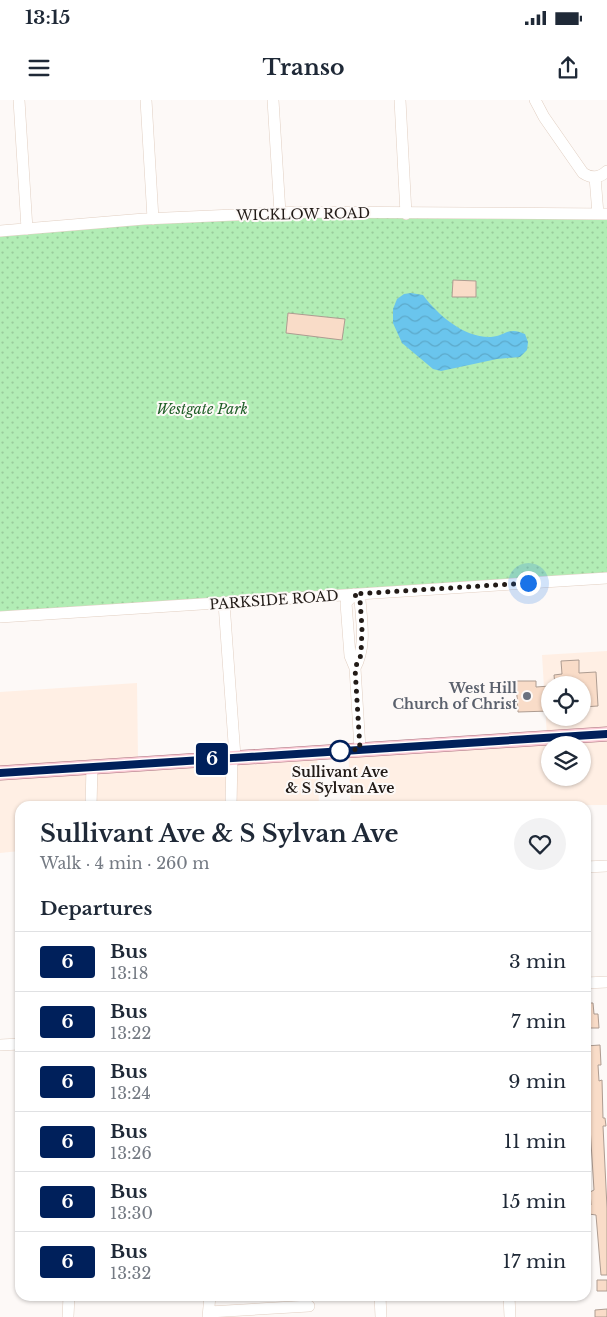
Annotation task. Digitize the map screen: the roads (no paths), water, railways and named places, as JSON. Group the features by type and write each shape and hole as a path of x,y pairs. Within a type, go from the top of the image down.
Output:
{"main road":[{"path":"0,773 607,734"}],"street":[{"path":"19,100 26,229"},
{"path":"146,100 152,219"},
{"path":"273,100 280,213"},
{"path":"400,100 406,214"},
{"path":"535,100 544,117 580,170 589,177 600,176 607,171"},
{"path":"596,177 603,214"},
{"name":"WICKLOW ROAD","path":"0,231 152,219 280,213 603,214"},
{"name":"PARKSIDE ROAD","path":"0,617 607,578"},
{"path":"354,594 360,600 362,628 361,655 355,668 360,749"},
{"path":"224,603 234,757 231,801"},
{"path":"91,801 92,767"},
{"path":"591,867 607,866"},
{"path":"591,983 607,982"},
{"path":"0,1046 15,1044"},
{"path":"68,1317 69,1301"},
{"path":"210,1301 209,1315 309,1306"},
{"path":"380,1301 381,1317"},
{"path":"509,1301 510,1317"}],"water":[{"path":"404,294 423,295 452,324 471,334 491,337 515,331 525,334 528,342 527,350 520,357 497,359 441,371 433,369 402,343 393,323 393,309 397,299"}],"place":[{"name":"West Hill Church of Christ","path":"527,696"},
{"name":"Sullivant Ave & S Sylvan Ave","path":"340,751"}],"park label":[{"name":"Westgate Park","path":"202,409"}]}
